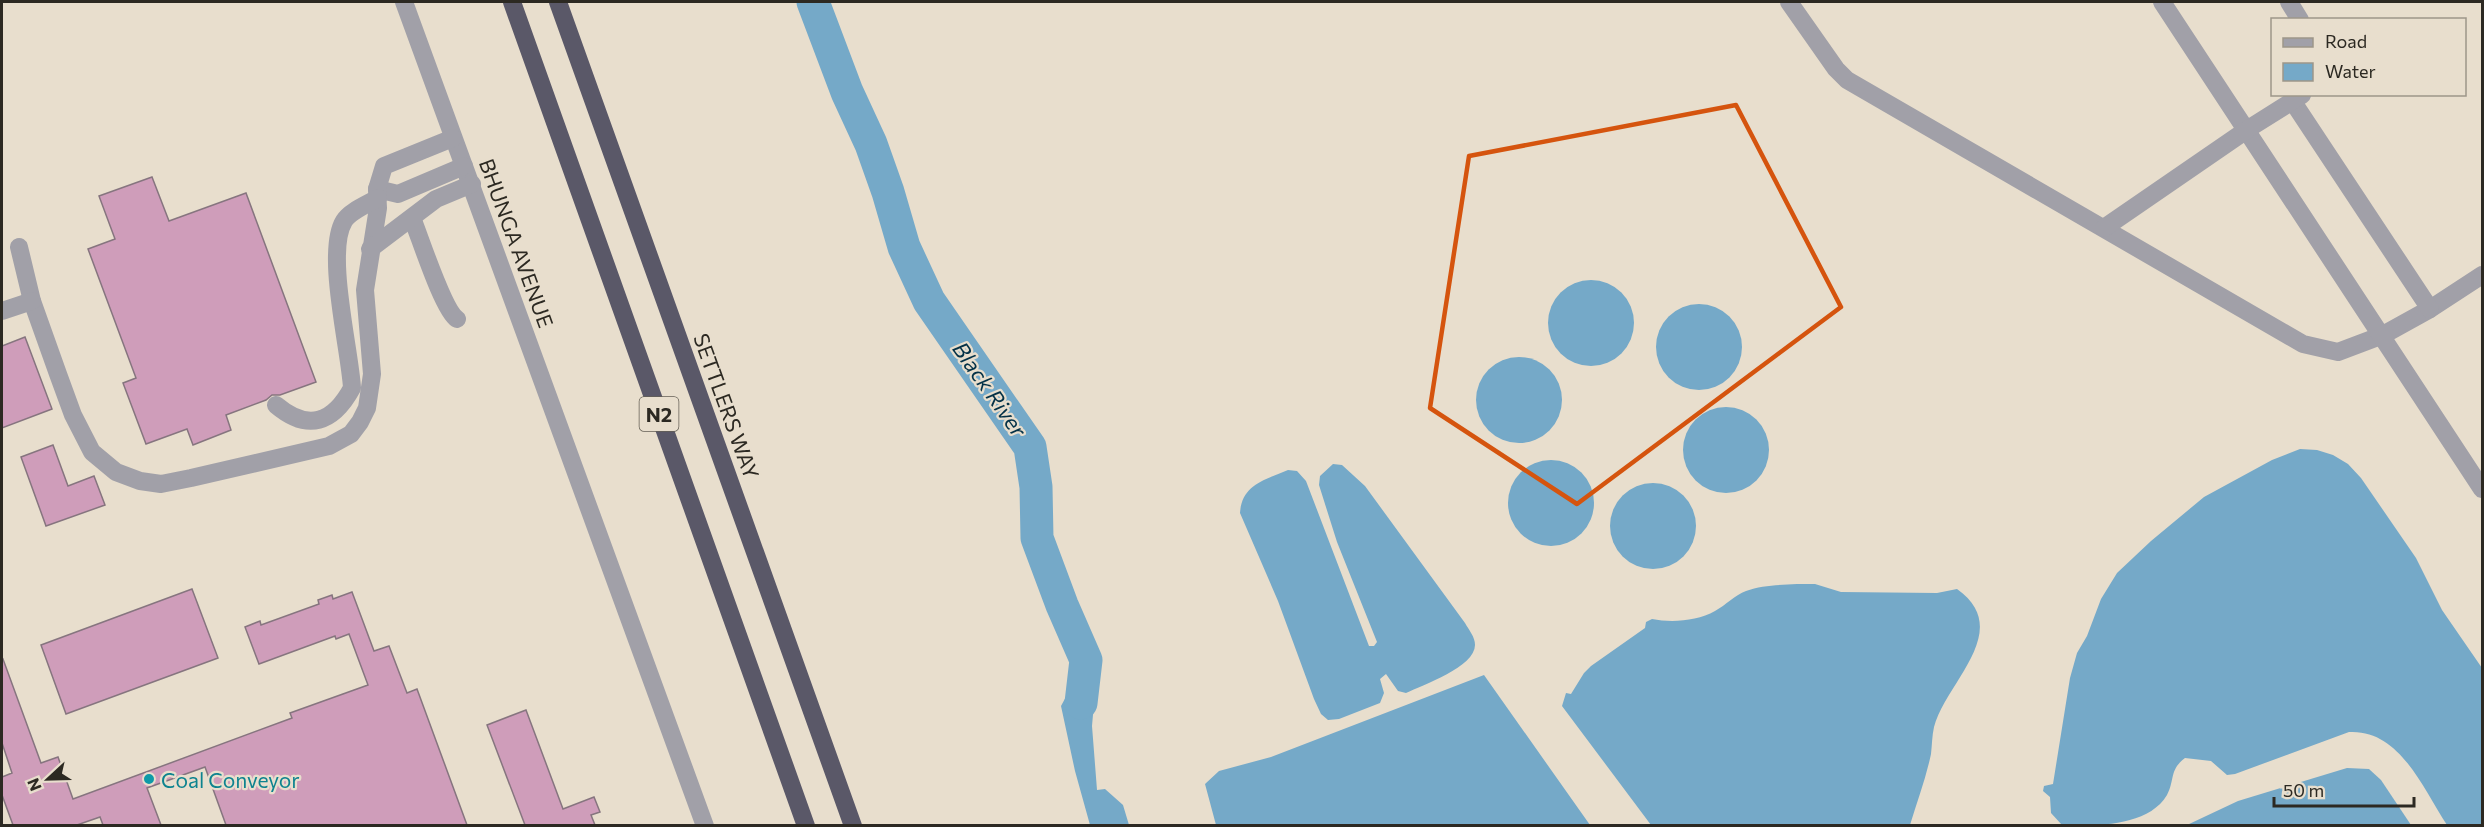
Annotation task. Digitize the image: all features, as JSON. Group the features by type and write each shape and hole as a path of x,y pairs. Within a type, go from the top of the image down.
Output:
{"highway":[{"name":"N2","path":"512,2 806,825"},
{"name":"SETTLERS WAY","path":"558,2 854,825"}],"lane":[{"name":"BHUNGA AVENUE","path":"404,2 705,825"},
{"path":"1789,2 1836,69 1847,80 2303,344 2338,352 2383,335 2430,309 2482,274"},
{"path":"2162,2 2248,129 2482,489"},
{"path":"2289,2 2299,18"},
{"path":"2104,228 2248,129 2298,98 2430,309"},
{"path":"19,247 32,301 73,415 92,452 116,472 140,481 161,484 328,446 351,434 367,408 372,374 365,290 377,194 384,166 453,138"},
{"path":"276,405 297,419 311,422 336,411 352,388 342,313 338,241 344,221 377,194 398,194 464,165"},
{"path":"370,249 436,199 472,184"},
{"path":"412,218 445,302 452,316 457,319"},
{"path":"2,311 32,301"}],"highlighted area":[{"path":"1736,105 1841,307 1577,504 1430,408 1469,156"}],"water":[{"path":"1591,280 1607,284 1621,293 1630,307 1634,323 1630,339 1621,353 1607,362 1591,366 1575,362 1561,353 1552,339 1548,323 1552,307 1561,293 1575,284"},
{"path":"1699,304 1723,311 1735,323 1742,347 1735,371 1723,383 1699,390 1675,383 1663,371 1656,347 1663,323 1675,311"},
{"path":"1519,357 1543,364 1555,376 1562,400 1555,424 1543,436 1519,443 1495,436 1483,424 1476,400 1483,376 1495,364"},
{"path":"1726,407 1750,414 1762,426 1769,450 1762,474 1750,486 1726,493 1702,486 1690,474 1683,450 1690,426 1702,414"},
{"path":"2300,449 2317,450 2333,455 2348,464 2361,478 2416,558 2442,610 2482,668 2482,825 2447,825 2419,779 2396,751 2382,740 2367,734 2349,732 2235,774 2227,775 2211,761 2185,758 2174,771 2167,795 2158,806 2147,813 2120,822 2062,825 2051,813 2050,797 2043,791 2044,786 2053,784 2070,678 2077,653 2087,636 2101,599 2117,573 2204,497 2272,460"},
{"path":"1543,460 1559,460 1582,472 1591,486 1594,503 1591,520 1582,534 1559,546 1543,546 1527,539 1515,527 1508,511 1508,495 1515,479 1527,467"},
{"path":"1333,464 1342,465 1365,486 1465,623 1473,636 1475,645 1473,653 1458,668 1406,693 1398,691 1386,674 1380,679 1384,693 1380,703 1339,719 1328,720 1321,714 1314,699 1278,601 1240,513 1245,495 1256,484 1288,470 1297,471 1306,481 1369,646 1374,646 1377,642 1337,542 1319,485 1320,476"},
{"path":"1653,483 1677,490 1689,502 1696,526 1689,550 1677,562 1653,569 1629,562 1617,550 1610,526 1617,502 1629,490"},
{"path":"1815,584 1841,592 1937,593 1957,589 1973,605 1980,622 1978,639 1972,656 1941,710 1934,727 1929,763 1910,825 1651,825 1562,706 1566,693 1571,694 1591,666 1645,628 1646,622 1652,619 1676,621 1692,619 1715,611 1738,595 1752,589"},
{"path":"1086,660 1097,669 1092,726 1097,790 1105,789 1123,805 1129,825 1090,825 1075,771 1061,706"},
{"path":"1484,675 1590,825 1216,825 1205,784 1219,771 1271,757"},
{"path":"2347,768 2369,769 2381,780 2411,825 2187,825 2238,801"}],"building":[{"path":"152,177 169,221 246,193 316,382 280,395 272,395 266,400 226,415 231,430 193,445 187,429 146,444 123,383 136,378 88,249 115,239 99,196"},
{"path":"25,337 52,409 2,428 2,346"},
{"path":"53,445 68,486 94,476 105,505 46,526 21,457"},
{"path":"192,589 218,658 66,714 41,645"},
{"path":"352,592 374,651 389,646 407,693 417,689 467,825 226,825 205,767 147,788 161,825 103,825 100,817 77,825 13,825 2,795 2,777 12,773 2,743 3,659 41,763 58,757 73,799 292,718 290,713 368,685 349,634 336,639 335,636 259,664 245,627 260,621 261,625 319,604 318,600 332,595 333,599"},
{"path":"526,710 563,809 594,797 600,812 591,815 595,825 525,825 487,725"}],"waterway":[{"name":"Black River","path":"813,2 847,92 871,144 904,247 929,301 1030,447 1036,487 1037,538 1086,660 1081,703"}],"place":[{"name":"Coal Conveyor","path":"149,779"}]}
